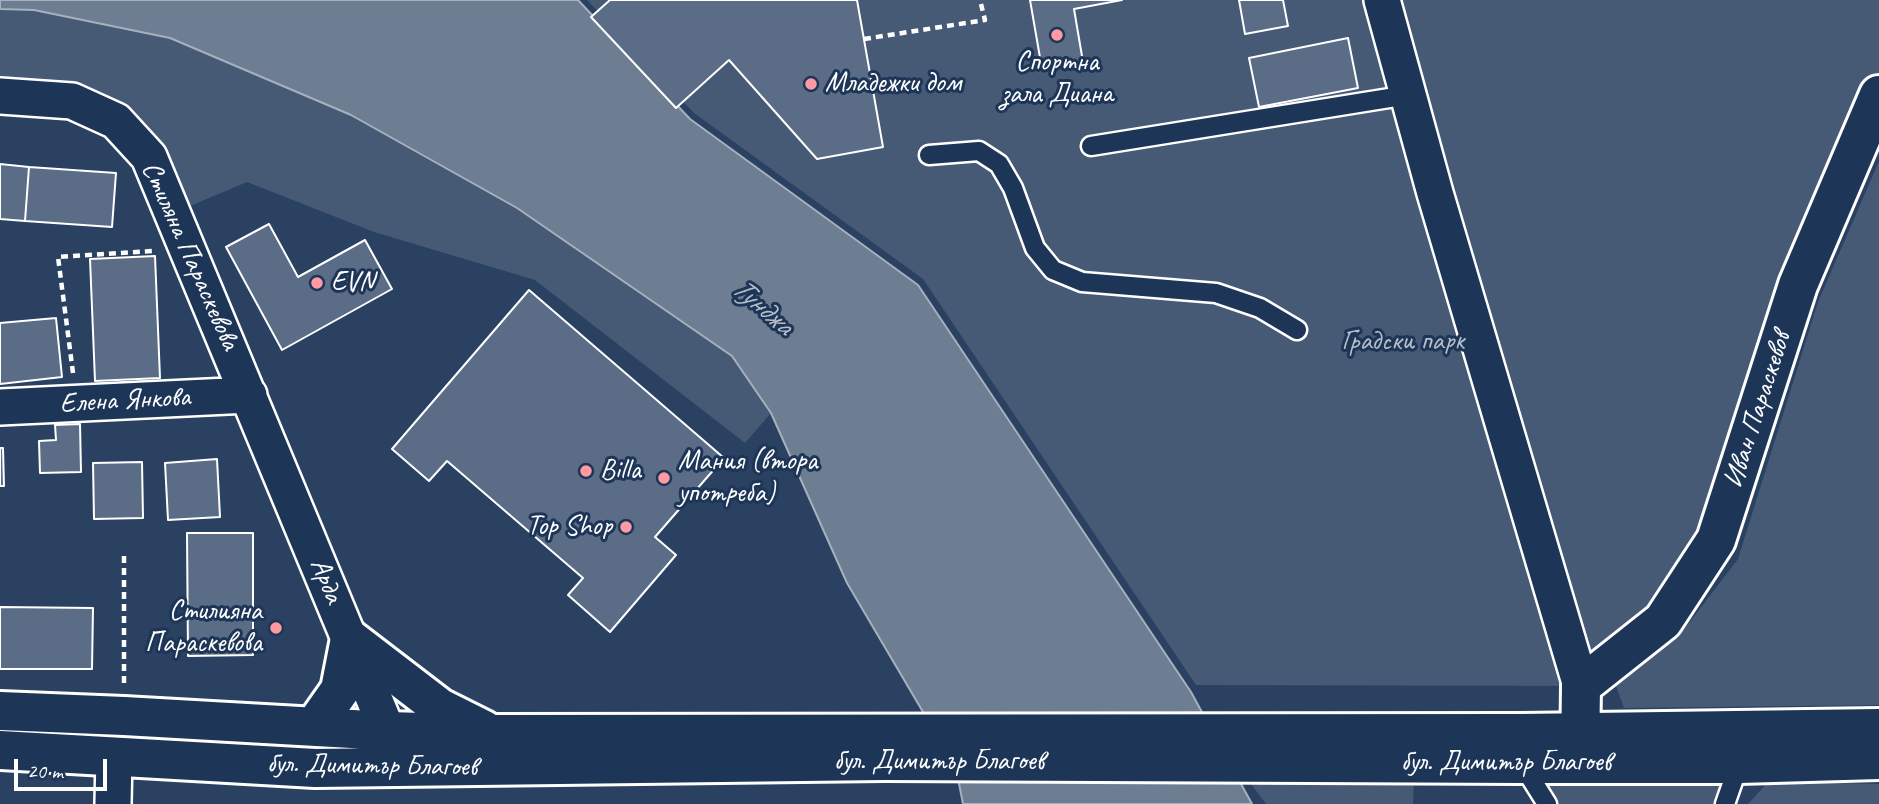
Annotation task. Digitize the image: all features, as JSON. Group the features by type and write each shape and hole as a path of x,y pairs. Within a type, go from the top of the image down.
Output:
{"main road":[{"name":"Иван Параскевов","path":"1581,686 1663,621 1716,540 1798,285 1879,95"},
{"path":"314,727 340,690 350,639 440,708 492,734"},
{"path":"1580,748 1581,686"},
{"name":"бул. Димитър Благоев","path":"0,711 387,731 880,747 1580,748 1879,728"},
{"name":"бул. Димитър Благоев","path":"0,750 315,768 402,768 880,747"},
{"name":"бул. Димитър Благоев","path":"1377,748 1522,764 1580,748 1739,764 1879,760"}],"street":[{"path":"1382,0 1581,686"},
{"name":"Стиляна Параскевова","path":"0,96 72,101 116,121 149,157 249,395"},
{"name":"Елена Янкова","path":"0,407 249,395"},
{"name":"Арда","path":"249,395 402,768"},
{"path":"113,804 114,756"}],"lane":[{"path":"1091,146 1408,95"},
{"path":"929,155 979,150 999,164 1013,188 1035,248 1053,270 1082,282 1216,293 1260,308 1297,330"},
{"path":"1522,764 1547,804"},
{"path":"1725,804 1739,764"}],"path":[{"path":"864,39 985,20 981,0"},
{"path":"77,403 58,257 188,249"},
{"path":"124,555 124,716"}],"green space":[{"name":"Градски парк","path":"587,0 1879,0 1879,95 1716,540 1581,686 1196,685 923,279 694,113"},
{"path":"0,9 34,10 170,38 351,115 517,208 732,356 771,413 745,443 535,280 374,232 247,182 190,206 159,139 125,104 70,84 0,79"},
{"path":"1879,161 1879,705 1624,708 1616,686 1685,628 1738,559 1818,302"},
{"path":"1522,764 1739,764 1725,804 1547,804"},
{"path":"1240,769 1414,779 1413,804 1266,804"},
{"path":"1769,781 1879,784 1879,804 1748,804"}],"water":[{"name":"Тунджа","path":"0,0 578,0 690,119 918,285 1191,692 1252,804 963,804 956,768 847,583 771,413 732,356 517,208 351,115 170,38 34,10 0,9"}],"building":[{"name":"Младежки дом","path":"610,0 857,0 883,147 817,159 729,60 676,108 591,17"},
{"name":"Спортна зала Диана","path":"1030,0 1122,0 1074,9 1083,62 1042,69"},
{"path":"1239,0 1283,0 1288,26 1245,34"},
{"path":"1348,38 1358,88 1259,107 1249,58"},
{"path":"0,164 29,167 25,221 0,219"},
{"path":"29,167 116,173 112,227 25,221"},
{"name":"EVN","path":"269,224 298,277 365,240 392,289 282,350 226,247"},
{"path":"155,256 160,378 95,381 90,259"},
{"name":"Billa","path":"529,290 724,458 655,537 676,555 610,632 568,595 583,578 447,461 429,481 392,449"},
{"path":"56,318 62,377 0,384 0,323"},
{"path":"80,424 81,472 40,473 39,441 56,440 55,425"},
{"path":"0,448 3,448 4,486 0,486"},
{"path":"217,459 220,517 168,520 165,463"},
{"path":"142,462 143,518 94,519 93,463"},
{"path":"187,533 253,533 253,655 188,656"},
{"path":"0,607 93,608 92,669 0,669"}],"place":[{"name":"Спортна зала Диана","path":"1057,35"},
{"name":"Младежки дом","path":"811,84"},
{"name":"EVN","path":"317,283"},
{"name":"Billa","path":"586,471"},
{"name":"Мания (втора употреба)","path":"664,478"},
{"name":"Top Shop","path":"626,527"},
{"name":"Стилияна Параскевова","path":"276,628"}]}
